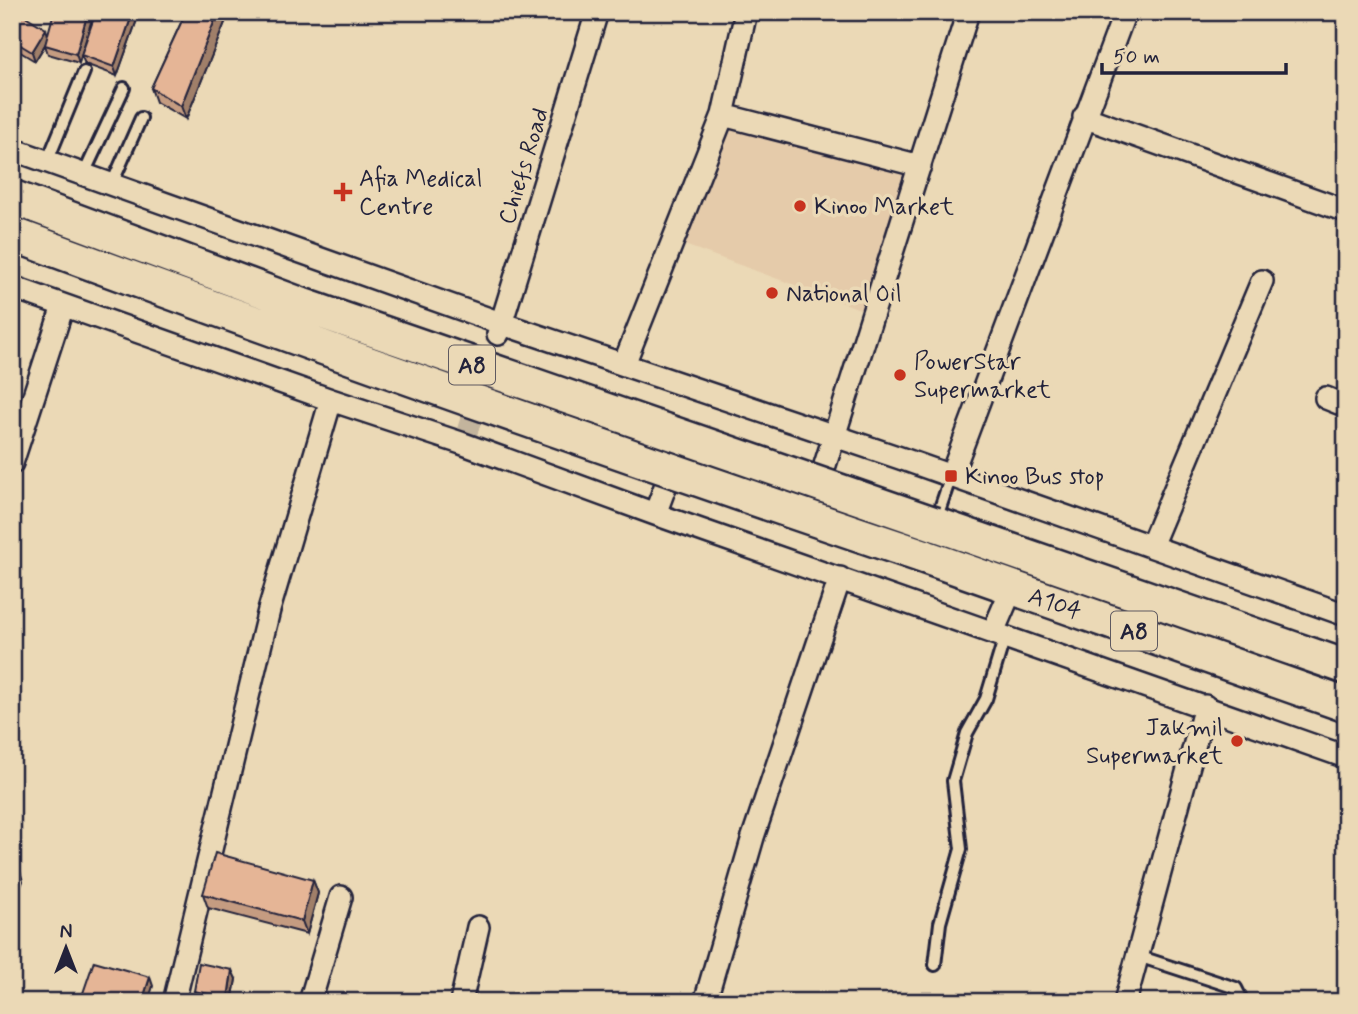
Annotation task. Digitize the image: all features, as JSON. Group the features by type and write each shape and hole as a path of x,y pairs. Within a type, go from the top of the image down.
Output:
{"highway":[{"name":"A8","path":"12,197 302,305 819,484 929,540"},
{"name":"A8","path":"12,234 284,335 671,471 929,540 1346,667"},
{"name":"A104","path":"929,540 1012,588 1346,705"}],"street":[{"path":"624,364 723,115 746,12"},
{"path":"819,484 968,12"},
{"path":"951,477 1125,12"},
{"name":"Chiefs Road","path":"500,329 596,13"},
{"path":"723,115 920,166"},
{"path":"1084,117 1346,211"},
{"path":"12,149 500,329 624,364 1346,615"},
{"path":"1151,546 1262,281"},
{"path":"12,287 331,400 464,438 655,514 1346,757"},
{"path":"12,463 63,306"},
{"path":"174,1002 265,623 331,400"},
{"path":"655,514 671,471"},
{"path":"705,1002 753,837 840,578"},
{"path":"999,634 1012,588"},
{"path":"1125,1002 1205,706"},
{"path":"310,1002 341,897"},
{"path":"461,1002 478,927"}],"lane":[{"path":"47,162 84,72"},
{"path":"83,176 124,88"},
{"path":"111,186 141,118"},
{"path":"929,540 951,477"},
{"path":"935,965 940,923 961,849 953,781 967,733 986,699 999,634"},
{"path":"1138,956 1236,988 1243,1002"}],"shaded area":[{"name":"Kinoo Market","path":"729,123 916,169 871,313 682,244"}],"building":[{"path":"12,12 19,12 46,29 32,52 12,40"},
{"path":"54,12 88,12 76,54 45,45"},
{"path":"96,12 133,12 114,67 81,55"},
{"path":"186,12 218,12 181,106 151,88"},
{"path":"215,853 313,880 302,921 203,894"},
{"path":"12,866 19,868 12,884"},
{"path":"94,961 150,977 142,1002 94,1002 81,999"},
{"path":"199,963 232,970 228,998 194,991"}],"tunnel":[{"path":"467,432 498,334"}],"place":[{"name":"Afia Medical Centre","path":"343,192"},
{"name":"Kinoo Market","path":"800,206"},
{"name":"National Oil","path":"772,293"},
{"name":"PowerStar Supermarket","path":"900,375"},
{"name":"Kinoo Bus stop","path":"951,476"},
{"name":"Jakmil Supermarket","path":"1237,741"}]}
